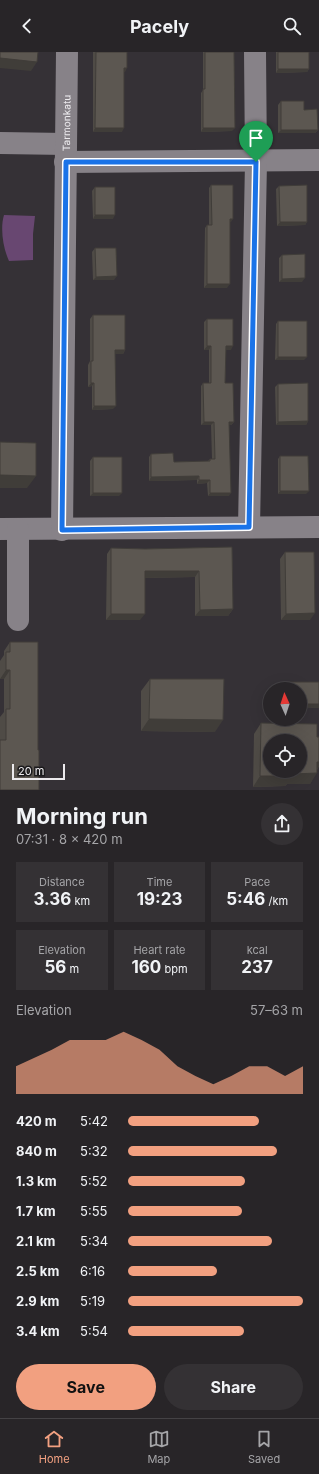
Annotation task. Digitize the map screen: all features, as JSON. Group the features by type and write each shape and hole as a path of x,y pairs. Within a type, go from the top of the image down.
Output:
{"street":[{"name":"Tarmonkatu","path":"62,530 67,52"},
{"path":"249,527 256,162 255,52"},
{"path":"0,143 66,153 256,162 319,160"},
{"path":"18,620 9,529 62,530 319,527"}],"shaded area":[{"path":"4,215 35,216 33,260 9,261 3,238 2,226"}],"building":[{"path":"0,52 38,52 37,62 0,58"},
{"path":"96,52 127,52 127,68 124,68 124,128 95,128"},
{"path":"205,52 234,52 235,128 203,128"},
{"path":"278,52 309,52 309,69 278,69"},
{"path":"281,101 304,101 304,110 317,109 318,130 281,130"},
{"path":"211,185 233,185 233,219 230,219 230,284 207,284 207,225 212,225"},
{"path":"307,185 307,222 280,222 279,186"},
{"path":"95,187 115,187 115,215 95,215"},
{"path":"95,248 116,248 117,276 96,277"},
{"path":"305,254 305,278 282,279 282,255"},
{"path":"93,315 125,315 125,350 115,350 116,406 94,406 94,383 91,383 91,361 93,361"},
{"path":"207,319 233,319 233,346 226,346 225,383 233,383 234,422 229,422 231,493 210,493 210,480 199,480 199,476 151,477 151,454 173,453 174,462 210,461 210,459 215,459 214,422 204,422 203,383 211,383 211,346 207,346"},
{"path":"278,321 307,321 307,357 278,357"},
{"path":"308,383 308,421 278,422 278,384"},
{"path":"0,442 36,443 36,476 0,475"},
{"path":"280,456 308,456 309,491 280,491"},
{"path":"93,457 122,457 122,493 93,493"},
{"path":"232,547 233,609 200,610 199,571 145,571 145,614 111,614 111,548 145,549"},
{"path":"285,552 314,552 315,613 286,614"},
{"path":"10,642 38,642 39,790 0,790 0,740 6,740 6,709 10,709 10,670 6,670 6,652 10,652"},
{"path":"150,679 224,679 223,720 149,719"},
{"path":"307,682 319,682 319,704 307,704"},
{"path":"261,723 263,723 263,726 307,726 307,724 317,724 317,737 319,737 319,762 317,762 317,773 307,773 307,734 263,734 263,776 260,776"}],"route":[{"path":"66,162 256,162 249,527 62,530 66,162"}]}
